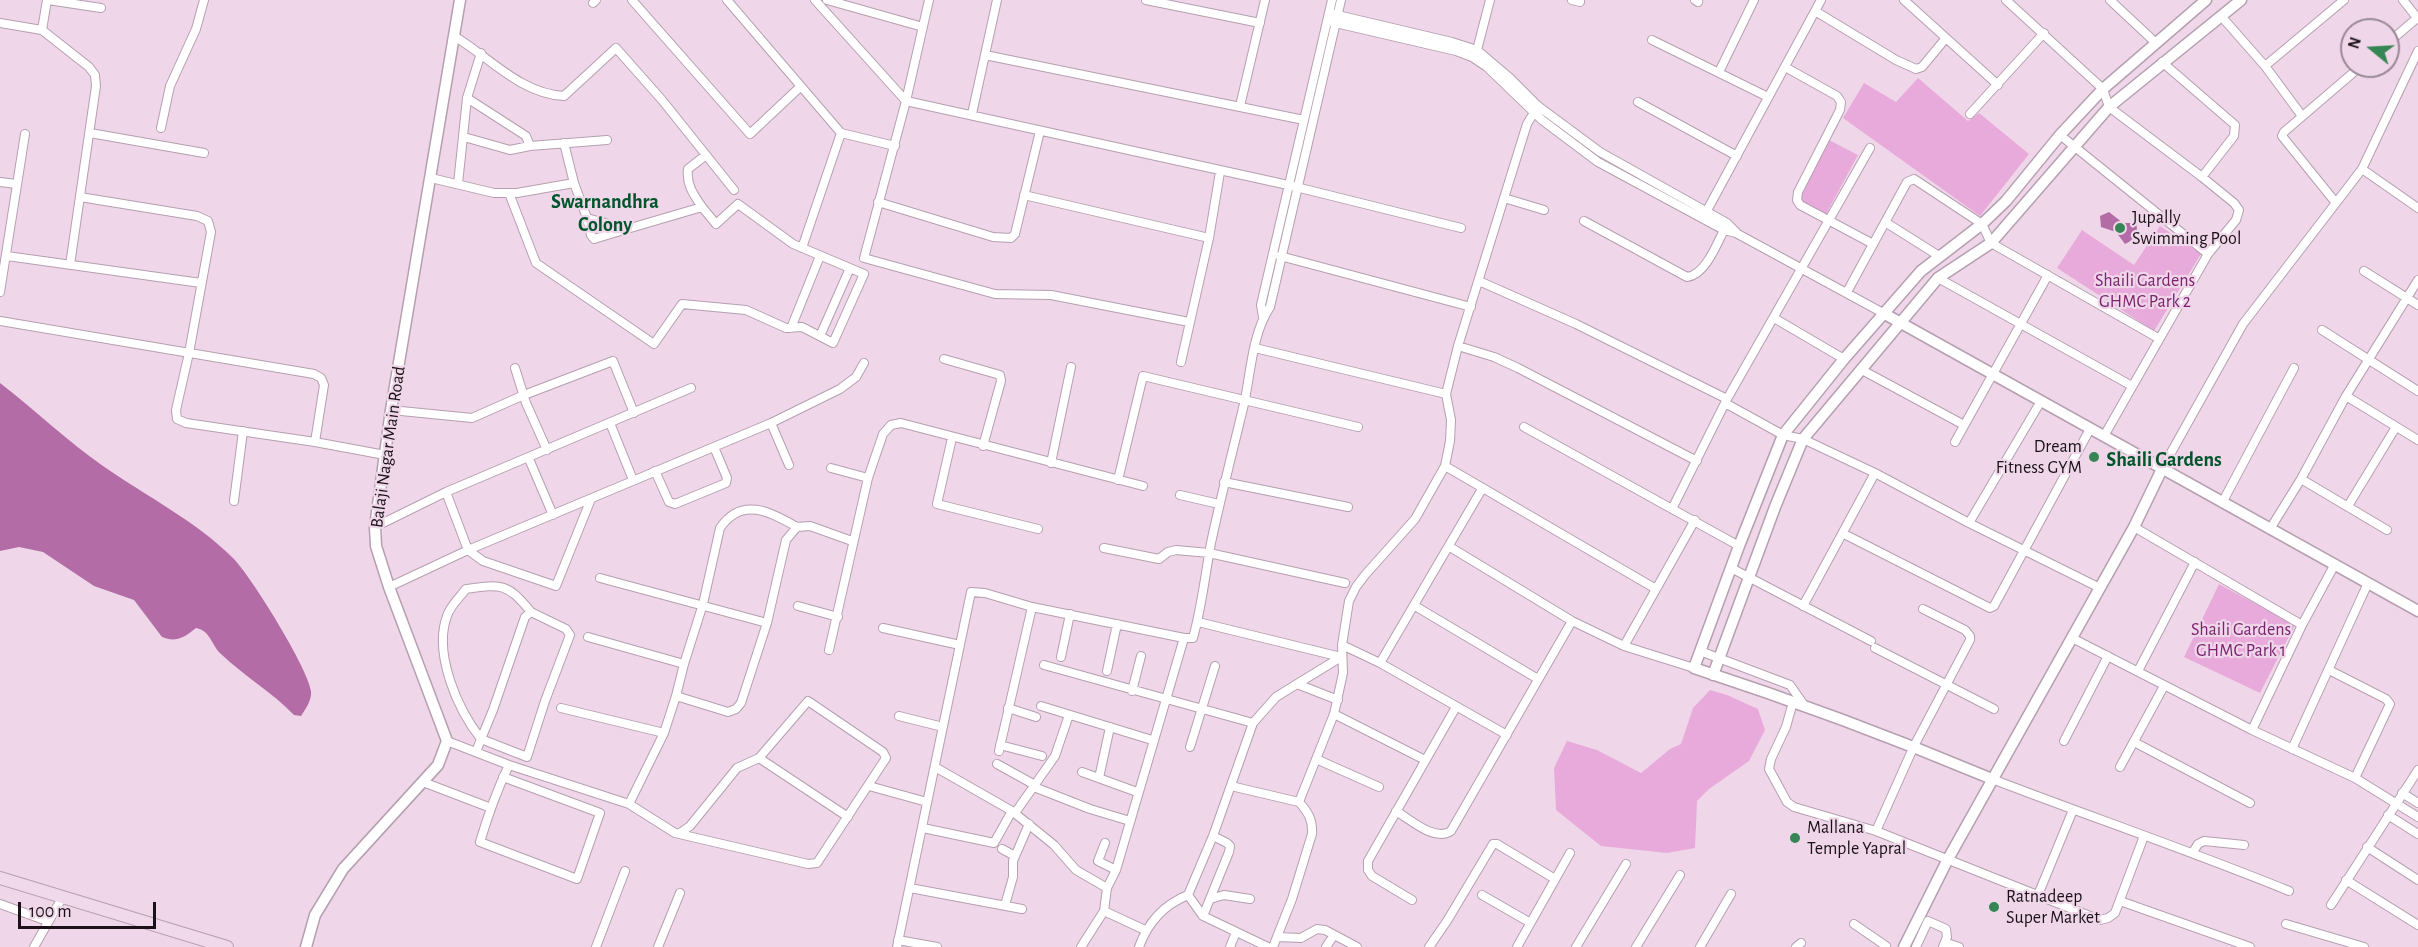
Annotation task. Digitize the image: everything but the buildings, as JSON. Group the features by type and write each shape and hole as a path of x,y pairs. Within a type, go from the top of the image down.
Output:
{"main road":[{"path":"0,878 227,947"}],"street":[{"path":"42,30 48,0 101,8"},
{"path":"161,128 170,86 196,29 204,0"},
{"name":"Balaji Nagar Main Road","path":"447,741 389,587 376,546 375,527 391,410 460,0"},
{"path":"632,0 750,134 800,87"},
{"path":"727,0 841,133 895,146"},
{"path":"815,0 906,101 972,114 1220,172 1292,186 1461,228"},
{"path":"827,0 923,27"},
{"path":"928,0 895,146 864,258 995,294 1051,295 1189,322"},
{"path":"972,114 997,0"},
{"path":"1146,0 1260,23"},
{"path":"1240,106 1265,0"},
{"path":"1263,317 1261,305 1333,18 1332,0"},
{"path":"937,947 898,944 971,592 985,593 1032,607 1193,638 1219,504 1245,401 1247,382 1263,317 1270,307 1304,120 1333,18 1341,0"},
{"path":"1475,53 1490,0"},
{"path":"1719,72 1754,0"},
{"path":"1705,215 1821,0"},
{"path":"1904,0 1998,85"},
{"path":"2006,0 2103,89 2109,107 2202,177 2234,203 2239,210 2236,220 2208,254 2104,436"},
{"path":"2110,0 2156,43"},
{"path":"1694,669 1739,546 1784,435 1844,359 1921,271 1982,224 2006,201 2060,135 2103,89 2205,0"},
{"path":"1713,675 1803,439 1938,278 1991,243 2109,107 2241,0"},
{"path":"2265,66 2344,0"},
{"path":"2400,33 2418,18 2403,0"},
{"path":"1815,11 1896,60 1916,69 1922,67 1946,38"},
{"path":"2221,16 2265,66 2302,116"},
{"path":"1333,18 1475,53 1536,109 1610,159 1705,215 2418,610"},
{"path":"0,22 42,30 89,67 95,75 96,86 90,133 70,266"},
{"path":"1970,114 2044,33"},
{"path":"454,36 533,89 548,95 564,96 616,48 662,100 734,190"},
{"path":"1652,40 1768,97"},
{"path":"1854,924 1886,947 1910,945 1948,859 2134,527 2163,468 2243,324 2362,169 2418,51"},
{"path":"458,184 467,98 481,53"},
{"path":"985,55 1304,120"},
{"path":"2162,62 2235,125 2234,136 2202,177"},
{"path":"1785,67 1838,96 1841,102 1840,110 1798,192 1797,200 1800,205 1873,244"},
{"path":"2336,203 2282,137 2284,132 2347,78"},
{"path":"467,98 526,135 530,146"},
{"path":"1638,102 1737,156"},
{"path":"1299,802 1338,700 1343,673 1342,645 1349,601 1356,587 1415,519 1445,466 1451,420 1446,394 1458,346 1527,124 1536,109"},
{"path":"878,202 1007,240 1015,234 1040,131"},
{"path":"90,133 204,153"},
{"path":"802,248 841,133"},
{"path":"0,292 25,134"},
{"path":"2060,135 2208,254"},
{"path":"464,137 510,150 530,146 607,140"},
{"path":"564,143 574,183 594,239 702,207"},
{"path":"1672,509 1726,401 1774,318 1800,267 1870,148"},
{"path":"509,194 536,263 654,344 682,304 746,310 791,328 802,327 833,343 864,274 794,244 738,204 716,224 689,187 687,176 688,169 706,155"},
{"path":"2362,169 2418,208"},
{"path":"1181,362 1209,238 1220,172"},
{"path":"430,178 494,194 509,194 574,183"},
{"path":"1847,292 1907,183 1914,179 1982,224 1991,243 2158,339"},
{"path":"0,182 16,184"},
{"path":"1024,195 1209,238"},
{"path":"80,197 197,216 208,222 211,232 176,410 177,418 186,423 385,455"},
{"path":"1504,198 1544,210"},
{"path":"587,218 627,229"},
{"path":"1584,221 1687,277 1698,273 1726,226"},
{"path":"1885,222 1939,256"},
{"path":"791,328 820,255"},
{"path":"7,256 201,283"},
{"path":"1280,256 1470,307"},
{"path":"820,336 850,268"},
{"path":"2364,271 2418,305"},
{"path":"1955,442 2048,275"},
{"path":"1938,278 2021,322 2132,386"},
{"path":"2270,529 2346,396 2418,280"},
{"path":"1479,281 1576,324 1726,401 1784,435 1803,439 1875,473 2100,588"},
{"path":"1774,318 1844,359"},
{"path":"0,321 314,374 321,378 324,385 315,442"},
{"path":"2322,330 2418,391"},
{"path":"1458,346 1494,357 1518,368 1697,460"},
{"path":"1255,348 1446,394"},
{"path":"944,360 1000,375 1001,381 983,446"},
{"path":"391,410 472,418 524,394 613,361 634,413"},
{"path":"389,587 468,550 771,423 840,389 855,377 864,363"},
{"path":"1051,463 1071,367"},
{"path":"515,368 547,450"},
{"path":"2222,502 2294,368"},
{"path":"1862,370 1964,425"},
{"path":"1118,480 1143,376 1358,428"},
{"path":"375,527 446,492 530,459 691,388"},
{"path":"2346,396 2418,440"},
{"path":"1969,523 2041,401"},
{"path":"610,423 633,480"},
{"path":"771,423 789,465"},
{"path":"829,650 868,478 884,434 891,425 901,423 1143,486"},
{"path":"1524,427 1739,546"},
{"path":"2348,506 2396,427"},
{"path":"1844,534 1988,609 1994,606 2090,429"},
{"path":"234,501 243,431"},
{"path":"952,438 937,504 1038,529"},
{"path":"655,471 669,502 675,504 726,483 727,478 714,447"},
{"path":"530,459 553,515"},
{"path":"1445,466 1656,590"},
{"path":"831,468 868,478"},
{"path":"1803,606 1875,473"},
{"path":"2301,478 2387,530"},
{"path":"1224,482 1348,507"},
{"path":"1380,663 1482,489"},
{"path":"446,492 468,550 483,561 556,586 591,499"},
{"path":"1180,495 1219,504"},
{"path":"629,804 664,733 703,604 720,528 727,519 749,508 773,514 797,527 810,526 852,541"},
{"path":"1624,646 1695,520"},
{"path":"676,696 728,712 736,710 741,703 767,622 786,540 797,527"},
{"path":"2134,527 2302,625"},
{"path":"1450,547 1572,621 1624,646 1804,705 1914,746 2073,810 2193,852 2289,891"},
{"path":"1104,548 1159,559 1168,552 1176,550 1209,553 1345,583"},
{"path":"2138,671 2195,562"},
{"path":"2252,730 2302,625 2335,564"},
{"path":"1731,568 1994,709"},
{"path":"600,578 767,622"},
{"path":"2292,749 2368,583"},
{"path":"496,585 514,592 531,612 566,629 570,635 527,757 481,740 465,719 450,684 442,634 447,614 466,589 496,585"},
{"path":"798,606 838,616"},
{"path":"1415,606 1538,679"},
{"path":"1032,607 999,748 1042,756"},
{"path":"1876,831 1914,746 1970,636 1965,630 1923,609"},
{"path":"476,752 494,710 525,616 531,612"},
{"path":"1061,657 1070,614"},
{"path":"1396,811 1437,835 1445,835 1451,831 1572,621"},
{"path":"1197,622 1341,657"},
{"path":"1107,670 1117,624"},
{"path":"883,628 960,645"},
{"path":"588,637 684,664"},
{"path":"1081,947 1104,911 1107,888 1116,870 1152,740 1184,638"},
{"path":"2072,638 2252,730 2355,778 2418,816"},
{"path":"1342,645 1380,663 1507,735"},
{"path":"1700,651 1790,685 1804,705"},
{"path":"1132,691 1141,656"},
{"path":"2064,741 2108,656"},
{"path":"1139,947 1145,930 1172,901 1188,895 1213,836 1253,723 1276,698 1341,657"},
{"path":"1044,665 1253,723"},
{"path":"1190,747 1215,666"},
{"path":"2329,670 2386,699 2390,704 2355,778"},
{"path":"1297,684 1338,700"},
{"path":"2120,767 2164,686"},
{"path":"306,947 315,915 343,869 438,765 447,741 509,765 629,804 675,833 808,864 817,863 886,759 883,752 807,701 759,758 737,768 690,826 680,833"},
{"path":"1793,702 1784,733 1771,759 1769,770 1787,802 1801,811 1876,831 2100,920 2115,913 2144,836"},
{"path":"1041,706 1152,740"},
{"path":"1412,900 1372,876 1368,870 1368,861 1456,706"},
{"path":"561,708 664,733"},
{"path":"1008,708 1036,717"},
{"path":"1334,714 1425,760"},
{"path":"923,828 994,843 1055,756 1069,715"},
{"path":"899,716 943,727"},
{"path":"1099,778 1110,727"},
{"path":"2134,742 2250,803"},
{"path":"759,758 848,817"},
{"path":"1316,759 1379,787"},
{"path":"503,777 600,813 577,879 480,842 491,808 503,777 509,765"},
{"path":"997,765 1035,786 1090,809 1130,821"},
{"path":"935,767 1014,812 1054,845 1076,870 1107,888"},
{"path":"2331,905 2418,770"},
{"path":"1082,772 1137,792"},
{"path":"423,782 491,808"},
{"path":"869,786 927,802"},
{"path":"1231,786 1299,802 1309,814 1313,825 1274,947"},
{"path":"2402,793 2418,803"},
{"path":"2397,821 2405,809"},
{"path":"2038,895 2073,810"},
{"path":"2388,815 2418,834"},
{"path":"1005,905 1013,877 1015,856 1029,824"},
{"path":"1203,916 1230,846 1213,836"},
{"path":"2193,852 2198,844 2204,841 2244,845"},
{"path":"1105,843 1098,861 1116,870"},
{"path":"1429,947 1493,844 1497,844 1555,879"},
{"path":"2367,847 2418,880"},
{"path":"1002,849 1015,856"},
{"path":"1517,947 1529,922 1570,853"},
{"path":"1576,947 1626,864"},
{"path":"596,947 625,871"},
{"path":"1636,947 1680,875"},
{"path":"2346,880 2418,925"},
{"path":"910,888 1022,909"},
{"path":"658,947 680,893"},
{"path":"1700,947 1731,894"},
{"path":"1188,895 1203,916 1268,947"},
{"path":"1210,899 1224,895 1250,899"},
{"path":"1482,895 1529,922"},
{"path":"34,947 62,898"},
{"path":"2120,901 2250,947"},
{"path":"0,904 47,921"},
{"path":"1104,911 1145,930"},
{"path":"1923,919 1946,929 1951,946"},
{"path":"2286,924 2364,947"},
{"path":"1278,937 1301,938 1317,929 1357,947"},
{"path":"1230,947 1236,932"},
{"path":"1326,947 1334,935"}],"green space":[{"path":"1918,78 1968,121 1979,113 2029,154 1980,216 1843,118 1864,83 1896,102"},
{"path":"1829,140 1858,155 1825,216 1797,200"},
{"name":"Shaili Gardens GHMC Park 2","path":"2160,226 2201,254 2154,331 2057,268 2082,230 2134,265"},
{"name":"Shaili Gardens GHMC Park 1","path":"2219,584 2295,625 2260,693 2184,657"},
{"path":"1710,690 1758,709 1765,730 1749,761 1709,789 1697,801 1695,848 1667,853 1601,846 1556,810 1554,768 1567,741 1597,750 1641,773 1670,749 1681,744 1693,708"}],"shaded area":[{"name":"Jupally Swimming Pool","path":"2109,212 2123,223 2136,223 2137,231 2134,238 2125,244 2116,232 2101,227 2100,216"},
{"path":"0,383 90,456 203,532 233,558 278,623 308,679 311,698 301,716 294,715 230,662 205,632 196,628 184,636 167,639 162,637 134,600 94,586 43,552 19,547 0,551"}],"place":[{"name":"Jupally Swimming Pool","path":"2120,228"},
{"name":"Dream Fitness GYM","path":"2094,457"},
{"name":"Mallana Temple Yapral","path":"1795,838"},
{"name":"Ratnadeep Super Market","path":"1994,907"}],"district":[{"name":"Swarnandhra Colony","path":"605,214"},
{"name":"Shaili Gardens","path":"2164,460"}]}
